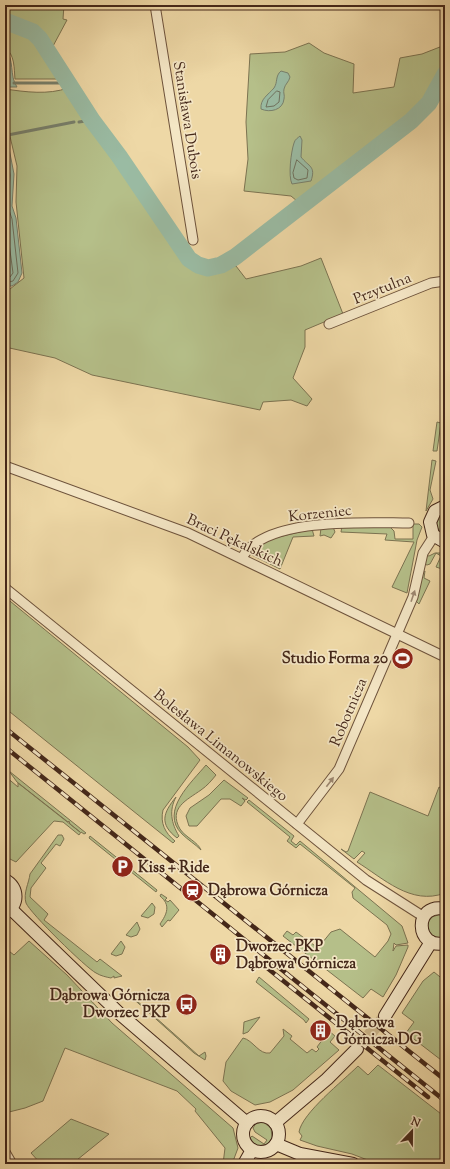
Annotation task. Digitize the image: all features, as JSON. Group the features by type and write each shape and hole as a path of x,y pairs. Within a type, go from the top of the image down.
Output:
{"street":[{"name":"Stanisława Dubois","path":"155,5 193,240"},
{"name":"Przytulna","path":"329,324 431,283 445,282"},
{"name":"Braci Pękalskich","path":"5,466 163,522 398,632 445,657"},
{"path":"440,539 430,529 430,519 436,511 445,506"},
{"name":"Korzeniec","path":"242,558 252,545 275,533 294,528 347,523 409,523"},
{"name":"Robotnicza","path":"297,824 337,772 413,597 421,557 426,545 440,539"},
{"name":"Bolesława Limanowskiego","path":"5,588 376,887 424,917"},
{"path":"5,880 12,886 16,894 15,903 8,911 121,1015 247,1123"},
{"path":"445,909 434,909 424,917 422,929 426,938 430,942 437,944 445,943"},
{"path":"385,1016 430,942"},
{"path":"275,1123 327,1079 357,1049"},
{"path":"259,1116 266,1117 275,1123 279,1132 276,1144 266,1151 258,1152 252,1150 246,1145 243,1138 243,1131 247,1123 259,1116"},
{"path":"276,1144 300,1154 352,1164"},
{"path":"244,1164 252,1150"},
{"path":"5,1152 12,1164"}],"shaded area":[{"path":"5,5 64,5 63,19 67,20 52,48 32,28 5,17"},
{"path":"5,24 26,32 39,43 48,54 54,66 57,79 15,79 11,54 5,48"},
{"path":"309,43 324,53 354,64 353,93 394,87 400,58 422,54 445,45 445,70 416,109 297,201 291,196 244,191 248,159 246,122 250,54 285,52"},
{"path":"68,88 149,213 180,255 190,265 203,271 212,272 229,265 236,266 246,279 301,266 321,258 343,314 305,330 305,347 293,378 312,399 307,406 291,400 263,402 260,410 92,375 55,358 5,347 5,288 10,289 24,278 16,202 17,166 5,121 5,89 29,92 53,92"},
{"path":"437,422 441,423 437,451 433,451"},
{"path":"432,460 436,461 430,490 433,499 426,511"},
{"path":"445,513 445,535 440,532 436,525 439,517"},
{"path":"413,524 419,524 422,527 417,540 407,593 392,587 414,542 385,540 387,534 341,532 342,526 390,527 394,531 395,539 413,539"},
{"path":"333,527 335,532 331,538 324,535 320,536 321,528"},
{"path":"312,529 314,536 293,537 280,569 252,555 252,551 270,539"},
{"path":"435,553 430,564 424,564 425,555 429,556"},
{"path":"436,553 441,553 445,556 445,570 436,567 441,556"},
{"path":"425,571 424,578 430,581 419,604 416,601 423,572"},
{"path":"5,597 188,747 200,760 163,810 162,819 164,827 168,835 175,841 173,843 5,708"},
{"path":"206,765 216,775 205,787 181,805 176,815 180,829 197,844 201,850 182,834 176,825 174,816 180,797"},
{"path":"9,771 86,833 84,834 81,832 79,835 63,822 54,821 16,862 10,859 5,862 5,776 18,787 18,783 80,832 70,824 69,821 68,822 17,782"},
{"path":"224,780 248,798 246,800 242,798 245,801 241,806 230,799 221,799 197,826 189,826 186,816 190,808 209,795"},
{"path":"439,787 445,790 445,893 433,896 421,896 409,893 387,882 357,862 365,853 362,851 354,859 341,849 346,852 348,851 370,792 428,816"},
{"path":"176,797 172,807 172,816 174,826 179,836 177,838 167,828 165,823 168,808"},
{"path":"249,800 294,836 291,841 296,845 300,841 402,926 408,943 396,945 394,943 393,951 396,946 408,945 408,947 396,975 383,997 371,989 363,998 283,936 287,931 293,935 296,932 318,948 331,932 340,929 375,957 388,941 391,934 387,925 353,898 352,892 355,888 300,844 296,848 287,841 290,837 247,802"},
{"path":"58,835 62,835 64,839 60,846 56,844 41,863 46,868 31,888 30,897 48,914 44,920 97,962 100,959 122,976 114,978 114,976 111,978 102,976 90,969 47,928 26,903 25,899 30,874"},
{"path":"90,836 157,890 156,892 89,838"},
{"path":"161,894 167,898 165,900 168,902 170,900 179,910 170,921 168,920 162,927 160,924 166,913 167,906 160,896"},
{"path":"152,903 155,907 154,914 148,918 141,916"},
{"path":"441,914 445,915 445,937 437,938 429,934 427,924 432,917"},
{"path":"137,922 140,929 137,935 131,937 126,935"},
{"path":"29,941 67,975 112,1023 233,1128 238,1148 232,1164 223,1164 225,1148 195,1111 196,1109 177,1091 65,1048 43,1101 25,1108 5,1113 5,948 14,955"},
{"path":"121,941 125,947 122,954 116,956 111,954"},
{"path":"434,972 445,981 445,1063 406,1033 414,1022 402,1013 423,981"},
{"path":"259,977 309,1019 306,1023 256,982"},
{"path":"136,994 142,995 137,1001 199,1056 205,1052 205,1060 194,1053 130,996"},
{"path":"260,1017 248,1032 243,1034 244,1022"},
{"path":"283,1029 292,1036 290,1039 307,1053 312,1049 316,1052 319,1049 317,1047 329,1031 335,1036 330,1042 339,1050 293,1090 270,1102 255,1105 231,1091 223,1081 226,1062 243,1038 250,1041 259,1050 270,1053 284,1036"},
{"path":"378,1065 445,1117 445,1164 378,1164 352,1154 317,1146 300,1140 302,1136 299,1132 302,1124 307,1116 324,1098 358,1066 368,1075"},
{"path":"71,1119 109,1134 72,1164 41,1164 31,1153"},
{"path":"263,1122 271,1128 272,1138 268,1144 258,1146 252,1142 250,1138 252,1136 264,1144 267,1140 255,1132 253,1128 256,1123"}],"water":[{"path":"5,49 10,58 13,78 17,87 5,87"},
{"path":"281,71 288,73 290,77 284,89 283,103 276,110 268,111 261,109 263,100 274,88 278,75"},
{"path":"5,128 14,174 12,206 16,218 22,273 18,282 12,286 5,286"},
{"path":"300,136 302,140 301,157 311,167 313,172 311,181 292,184 290,164 292,152 294,142"}],"waterway":[{"path":"5,21 33,32 40,39 92,120 119,156 189,259 198,265 208,268 221,265 235,257 411,121 429,103 445,74"},
{"path":"14,83 69,83"},
{"path":"79,122 92,120"},
{"path":"8,135 74,122"}],"tunnel":[{"path":"357,1049 385,1016"}],"railway":[{"path":"5,728 445,1080"},
{"path":"5,747 445,1101"},
{"path":"261,963 428,1097"}],"place":[{"name":"Studio Forma 20","path":"403,658"},
{"name":"Kiss + Ride","path":"122,867"},
{"name":"Dąbrowa Górnicza","path":"193,890"},
{"name":"Dworzec PKP Dąbrowa Górnicza","path":"221,955"},
{"name":"Dąbrowa Górnicza Dworzec PKP","path":"186,1004"},
{"name":"Dąbrowa Górnicza DG","path":"321,1031"}]}
